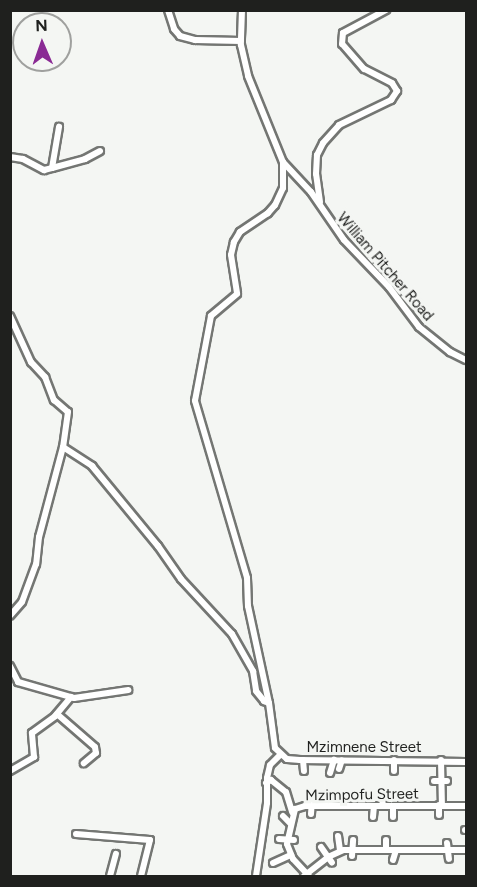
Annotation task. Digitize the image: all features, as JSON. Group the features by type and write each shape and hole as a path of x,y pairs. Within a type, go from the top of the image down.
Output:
{"street":[{"path":"168,10 176,33 186,38 241,41"},
{"name":"William Pitcher Road","path":"242,10 241,41 248,76 283,162 320,205 336,231 389,287 419,327 450,352 466,360"},
{"path":"320,205 316,174 317,155 323,143 339,125 395,96 396,86 364,69 347,51 341,37 348,29 386,10"},
{"path":"52,168 59,127"},
{"path":"10,157 22,159 44,170 85,159 100,151"},
{"path":"256,876 267,803 266,783 270,765 280,755 275,748 269,703 248,606 247,578 195,400 211,316 237,294 231,255 234,242 240,232 268,213 275,205 284,188 283,162"},
{"path":"10,316 31,362 45,377 54,400 68,412 63,447 39,537 36,564 22,602 10,616"},
{"path":"63,447 92,466 158,546 181,579 232,634 253,671 256,691 264,701 269,703"},
{"path":"10,666 18,682 71,697 81,699 128,690"},
{"path":"10,771 34,757 32,733 57,714 71,697"},
{"path":"57,714 95,747 95,755 84,763"},
{"name":"Mzimnene Street","path":"280,755 286,759 303,760 466,762"},
{"path":"303,760 304,771"},
{"path":"338,760 339,769"},
{"path":"330,773 338,760"},
{"path":"394,760 394,771"},
{"path":"410,760 410,768"},
{"path":"441,760 444,806"},
{"path":"266,783 271,780 280,785 290,798 291,814 286,841 309,875 340,851 356,847 391,846 408,850 422,846 448,847 465,850 463,859"},
{"path":"434,781 444,781"},
{"path":"320,795 320,806"},
{"path":"382,796 383,806"},
{"path":"400,797 400,806"},
{"path":"439,815 449,797"},
{"path":"311,814 312,798"},
{"name":"Mzimpofu Street","path":"291,814 300,807 338,803 348,810 362,803 374,806 466,806"},
{"path":"373,817 374,806"},
{"path":"393,806 393,817"},
{"path":"282,816 291,814"},
{"path":"76,834 150,840 152,843 141,876"},
{"path":"338,836 340,851"},
{"path":"391,846 393,860"},
{"path":"321,847 330,860"},
{"path":"448,847 449,859"},
{"path":"408,850 409,858"},
{"path":"111,876 116,854"},
{"path":"273,863 295,856"}]}
